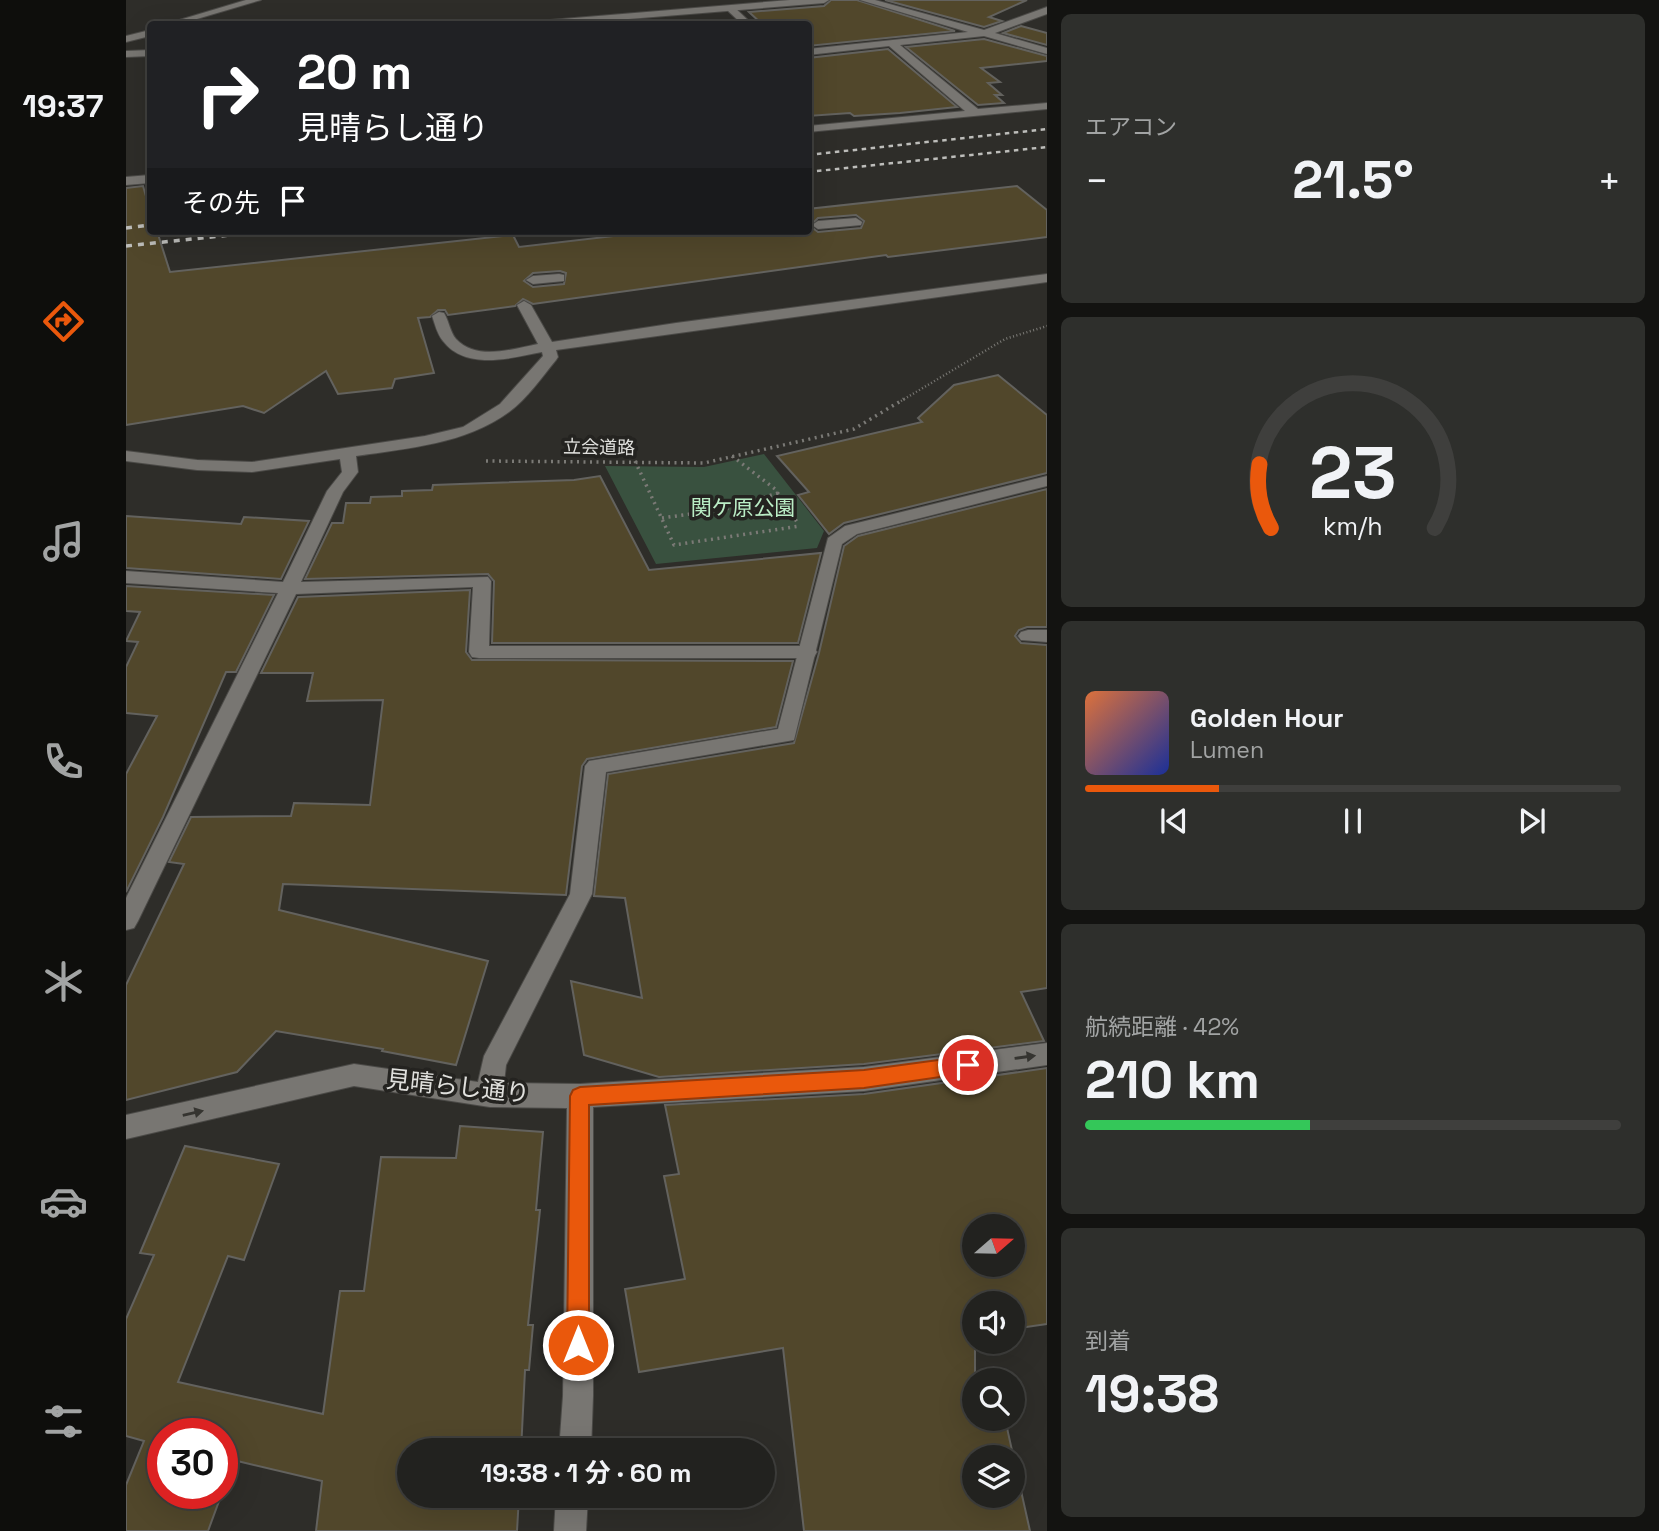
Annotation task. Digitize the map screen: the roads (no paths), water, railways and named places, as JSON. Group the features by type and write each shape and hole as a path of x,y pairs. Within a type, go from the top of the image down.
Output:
{"street":[{"path":"182,21 256,0"},
{"path":"613,21 824,0"},
{"path":"865,0 1046,51"},
{"path":"626,8 638,20"},
{"path":"730,8 744,21"},
{"path":"812,52 987,33 1046,10"},
{"path":"126,39 147,34"},
{"path":"892,44 974,112"},
{"path":"126,54 147,53"},
{"path":"812,129 1046,106"},
{"path":"126,181 147,179"},
{"path":"818,225 856,222"},
{"path":"533,280 559,278"},
{"path":"439,316 448,340 466,354 493,355 676,327 1046,278"},
{"path":"126,456 197,465 252,467 393,448 469,430 506,407 551,357 524,305"},
{"path":"126,921 335,491 350,472 348,454"},
{"path":"490,1095 493,1064 581,894 596,766 787,735 834,542 851,530 1046,481"},
{"path":"126,576 290,588 482,581 479,652 807,652"},
{"name":"見晴らし通り","path":"126,1127 354,1075 490,1095 580,1096 864,1079 1046,1054"},
{"path":"576,1438 580,1096"},
{"path":"570,1531 571,1508"}],"railway":[{"path":"812,155 1047,129"},
{"path":"812,172 1047,147"},
{"path":"126,228 147,225"},
{"path":"126,246 230,235"}],"park label":[{"name":"関ケ原公園","path":"743,507"}]}
